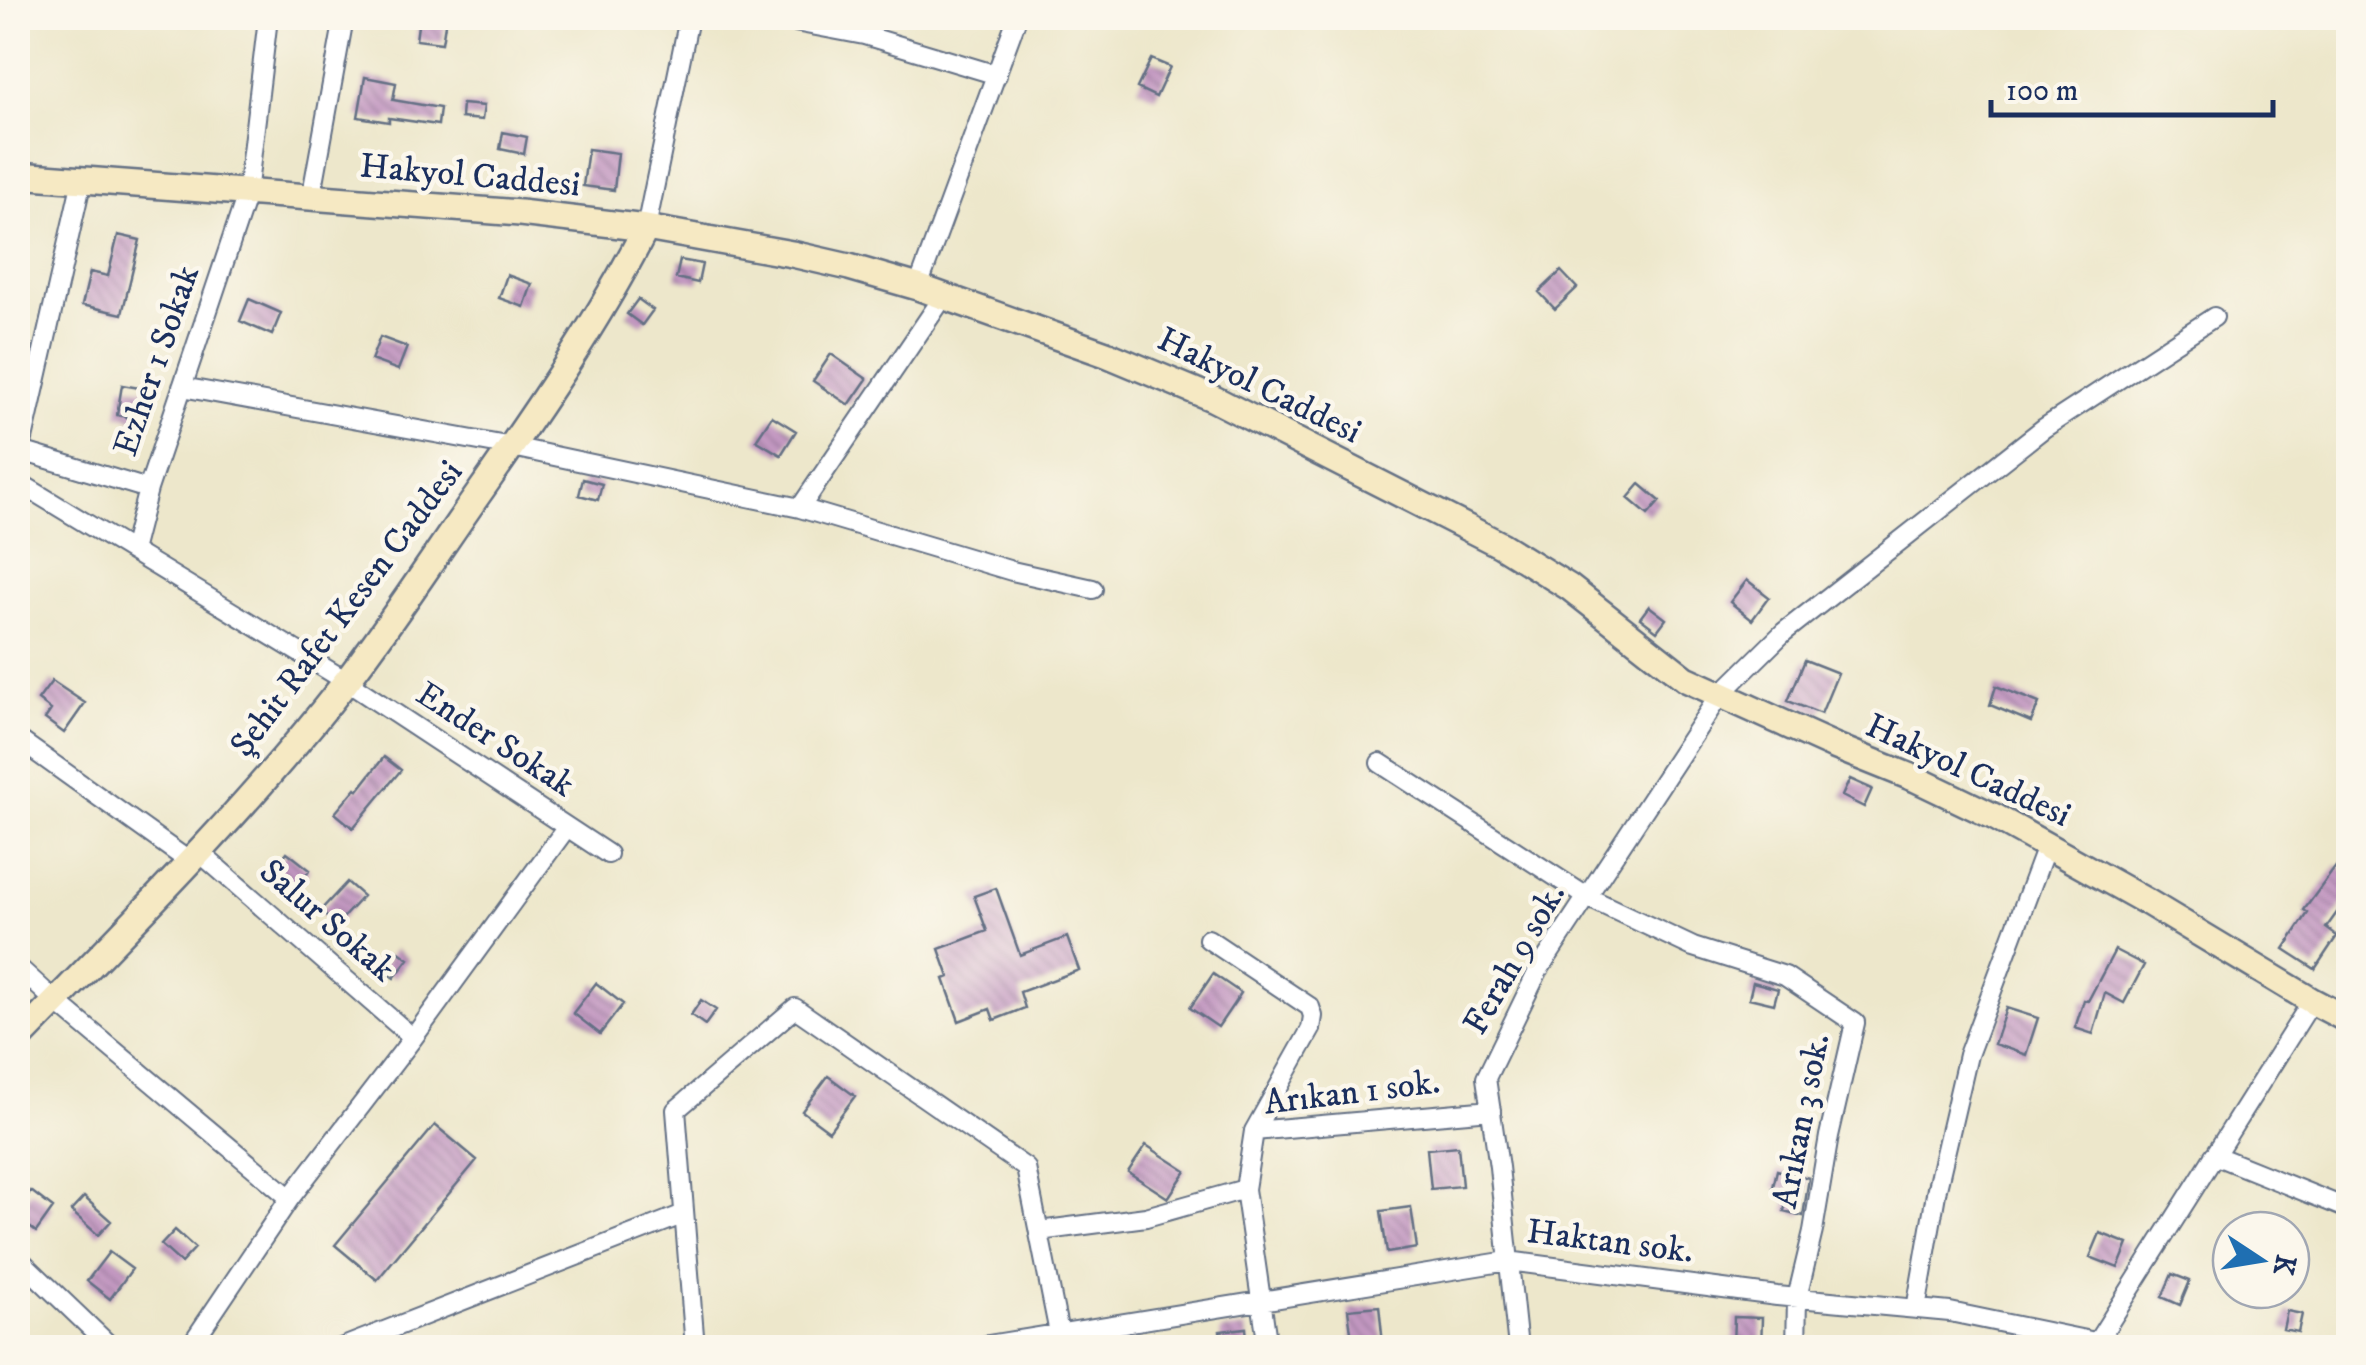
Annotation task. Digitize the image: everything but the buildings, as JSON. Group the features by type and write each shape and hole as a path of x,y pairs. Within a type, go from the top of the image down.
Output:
{"street":[{"name":"Ezher 1 Sokak","path":"132,551 148,490 247,194 268,18"},
{"path":"311,199 344,18"},
{"path":"646,228 689,18"},
{"path":"774,18 864,35 997,76"},
{"path":"918,286 1017,18"},
{"name":"Hakyol Caddesi","path":"18,175 520,213 646,228 792,254 918,286 1106,354 1200,392 1500,545 1568,587 1686,679 1916,779 2047,844 2348,1020"},
{"path":"82,180 19,454 148,490"},
{"name":"Şehit Rafet Kesen Caddesi","path":"18,1040 194,857 346,682 512,448 609,296 646,228"},
{"path":"800,508 944,296"},
{"name":"Ferah 9 sok.","path":"1518,1348 1486,1078 1538,970 1719,696 1784,632 2044,428 2214,316"},
{"path":"182,387 512,448 800,508 1012,570 1094,589"},
{"name":"Ender Sokak","path":"18,482 346,682 608,854"},
{"name":"Salur Sokak","path":"18,738 194,857 412,1038"},
{"path":"1380,763 1587,897"},
{"path":"189,1348 290,1198 567,827"},
{"path":"1916,1309 1937,1188 1968,1055 2047,844"},
{"name":"Arıkan 3 sok.","path":"1587,897 1694,947 1785,976 1855,1024 1797,1298 1796,1348"},
{"path":"1208,939 1310,1008 1313,1016 1311,1029 1254,1130"},
{"path":"18,967 290,1198"},
{"path":"2097,1342 2312,1001"},
{"path":"695,1348 676,1110 795,1008 1026,1168 1061,1340"},
{"name":"Arıkan 1 sok.","path":"1268,1348 1245,1190 1254,1130 1490,1110"},
{"path":"2214,1155 2348,1209"},
{"path":"1039,1231 1146,1217 1245,1190"},
{"path":"341,1348 684,1214"},
{"path":"18,1258 112,1348"},
{"name":"Haktan sok.","path":"970,1348 1061,1340 1260,1301 1508,1260 1797,1298 1950,1312 2124,1348"}]}
